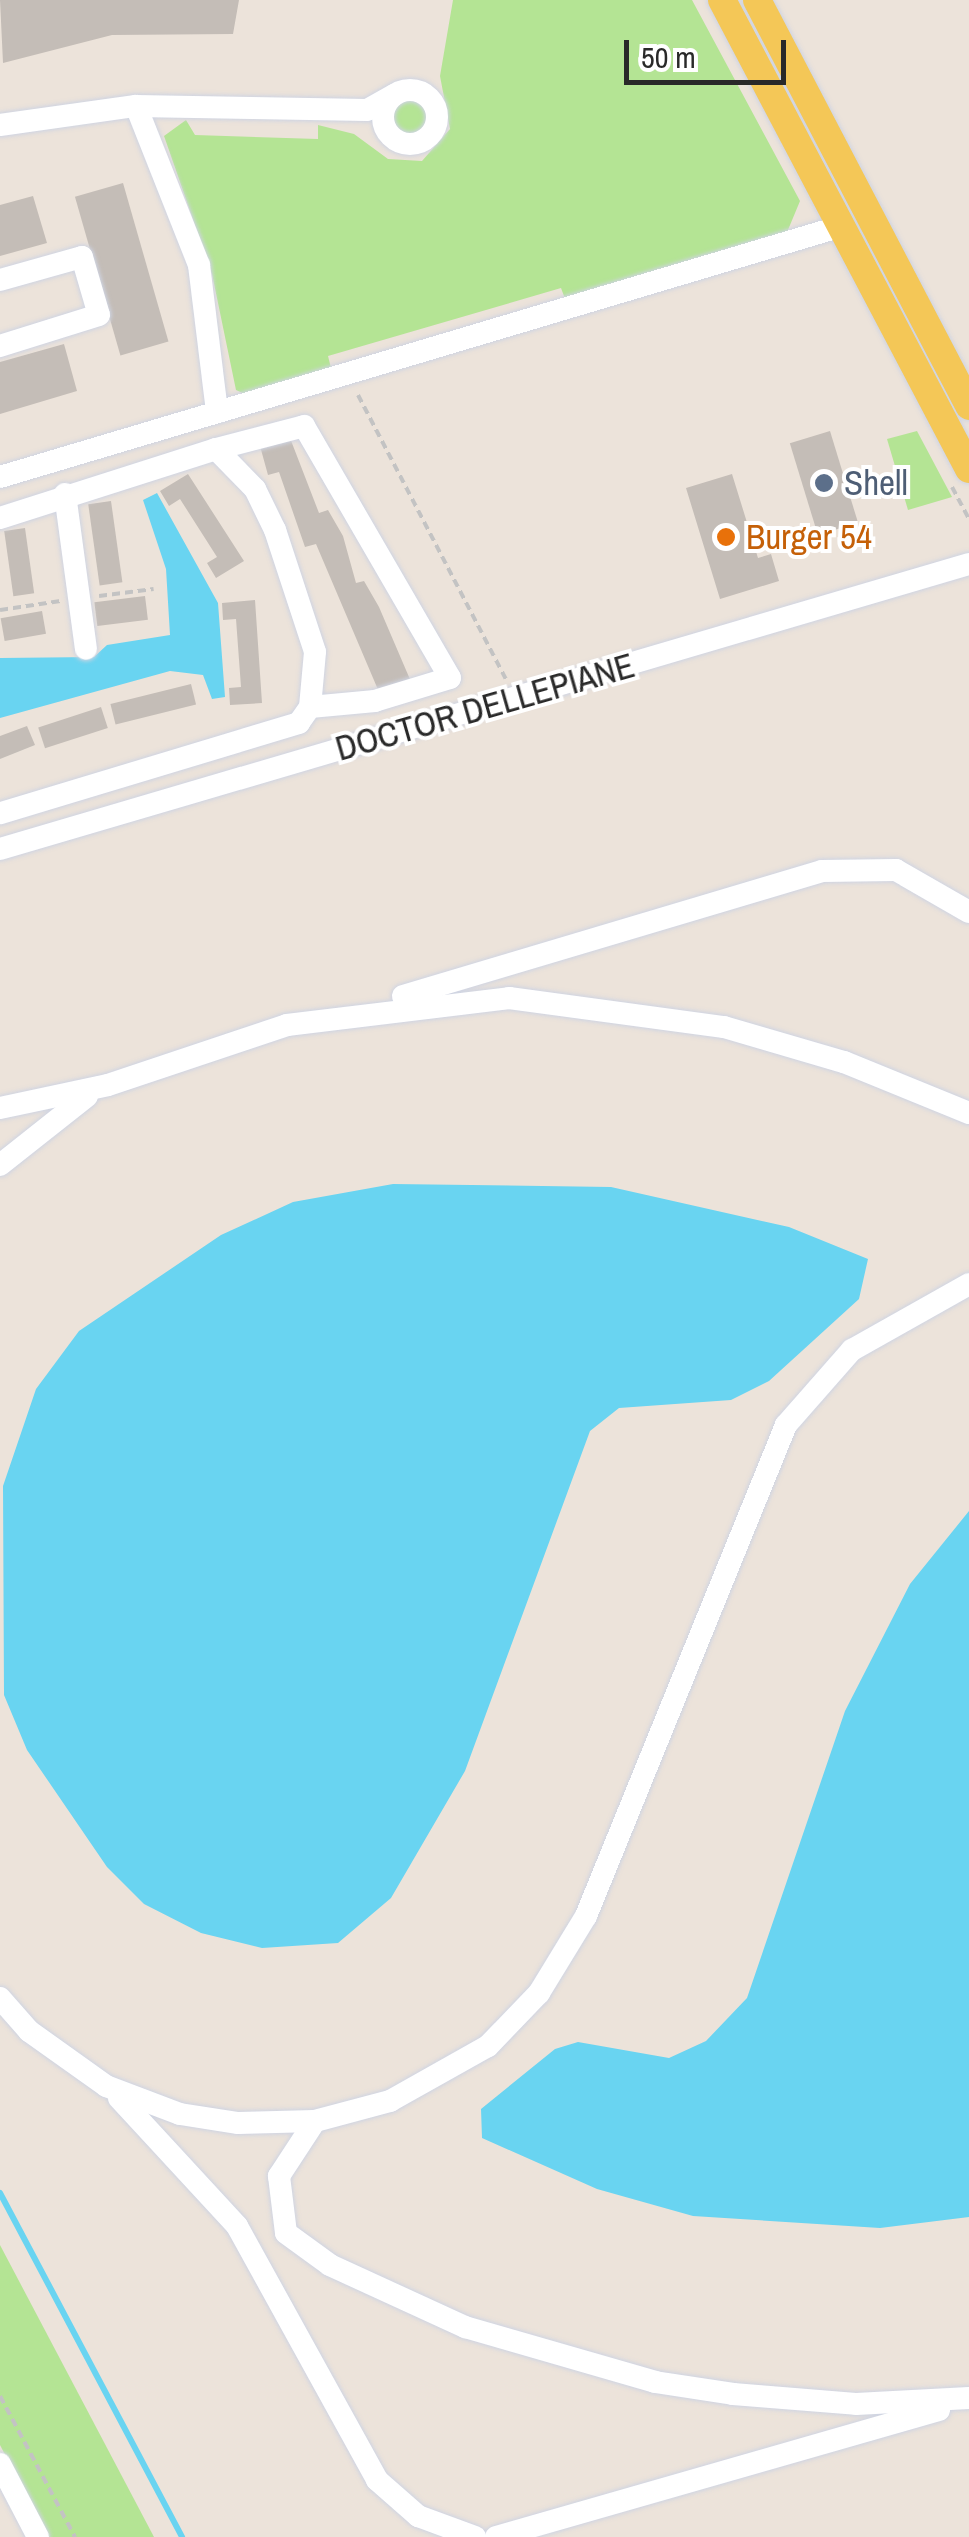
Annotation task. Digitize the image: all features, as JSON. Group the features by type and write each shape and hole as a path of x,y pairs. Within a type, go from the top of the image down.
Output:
{"main road":[{"path":"722,0 969,469"},
{"path":"757,0 966,392"}],"street":[{"path":"388,133 382,117 394,95"},
{"path":"0,125 136,106 349,111 394,95 428,97 437,122 412,145 349,111"},
{"path":"136,106 199,265 216,412"},
{"path":"0,476 349,377 842,226"},
{"path":"0,280 82,257 99,315 0,346"},
{"path":"0,518 65,494 304,426 450,678 375,701 310,707"},
{"path":"0,813 299,723 310,707 315,652 301,590 255,490 216,449"},
{"path":"65,494 86,649"},
{"name":"DOCTOR DELLEPIANE","path":"0,850 969,564"},
{"path":"0,1108 108,1085 544,954 866,866 926,879 969,912"},
{"path":"544,954 534,970 544,1001"},
{"path":"342,1014 544,1001 671,1016 782,1042 969,1113"},
{"path":"0,1165 20,1145 108,1085"},
{"path":"0,1108 22,1126 20,1145"},
{"path":"106,2086 210,2120 316,2121 390,2101 460,2064 539,1992 586,1916 770,1451 852,1350 969,1284"},
{"path":"0,1998 29,2031 106,2086 203,2182 251,2247 377,2480 418,2516 475,2537"},
{"path":"286,2234 278,2176 316,2121"},
{"path":"251,2247 286,2234 408,2302 546,2354 655,2382 812,2401 969,2400"},
{"path":"496,2537 969,2400"},
{"path":"812,2401 828,2420 816,2447"},
{"path":"0,2464 38,2537"}],"path":[{"path":"349,377 516,697"},
{"path":"0,2396 75,2537"}],"green space":[{"path":"453,0 692,0 800,201 783,242 567,304 561,288 328,356 332,372 249,396 236,390 212,274 164,136 186,120 195,135 318,139 318,125 354,134 388,159 422,161 450,129 440,76"},
{"path":"410,97 424,103 430,117 424,131 410,137 396,131 390,117 396,103"},
{"path":"917,431 952,497 908,510 887,439"},
{"path":"0,2245 154,2537 48,2537 0,2445"}],"water":[{"path":"157,493 218,603 225,697 212,699 203,675 170,671 0,718 0,658 94,657 107,645 170,635 166,569 143,500"},
{"path":"393,1184 611,1187 789,1227 868,1259 859,1299 769,1381 731,1400 619,1408 590,1431 465,1771 391,1898 338,1943 262,1948 201,1933 144,1904 107,1867 27,1750 4,1695 3,1486 36,1389 79,1331 221,1235 293,1202"},
{"path":"969,1511 969,2217 880,2228 693,2216 597,2189 482,2138 481,2109 555,2049 578,2042 669,2058 706,2041 747,1998 845,1711 910,1584"}],"building":[{"path":"0,0 239,0 233,34 112,35 3,63"},
{"path":"123,183 168,342 120,355 75,197"},
{"path":"33,196 47,243 0,256 0,205"},
{"path":"64,344 77,391 0,414 0,362"},
{"name":"Shell","path":"830,431 858,523 818,535 790,443"},
{"path":"290,438 319,513 328,510 343,536 356,583 364,581 379,607 412,684 379,692 316,544 305,547 279,472 268,475 260,446"},
{"path":"188,474 244,561 216,578 207,563 217,557 180,499 169,506 160,491"},
{"name":"Burger 54","path":"732,474 758,558 771,554 779,581 720,599 686,488"},
{"path":"111,501 122,582 100,585 88,504"},
{"path":"25,528 34,593 13,596 4,531"},
{"path":"145,596 148,620 97,626 94,602"},
{"path":"255,600 262,703 230,705 229,688 241,687 236,619 223,620 222,603"},
{"path":"42,611 46,634 5,641 1,618"},
{"path":"191,684 196,704 116,724 110,704"},
{"path":"101,707 108,728 45,748 38,727"},
{"path":"27,726 35,745 0,759 0,736"}],"waterway":[{"path":"0,2193 182,2537"}],"place":[{"name":"Shell","path":"824,483"},
{"name":"Burger 54","path":"726,537"}]}
